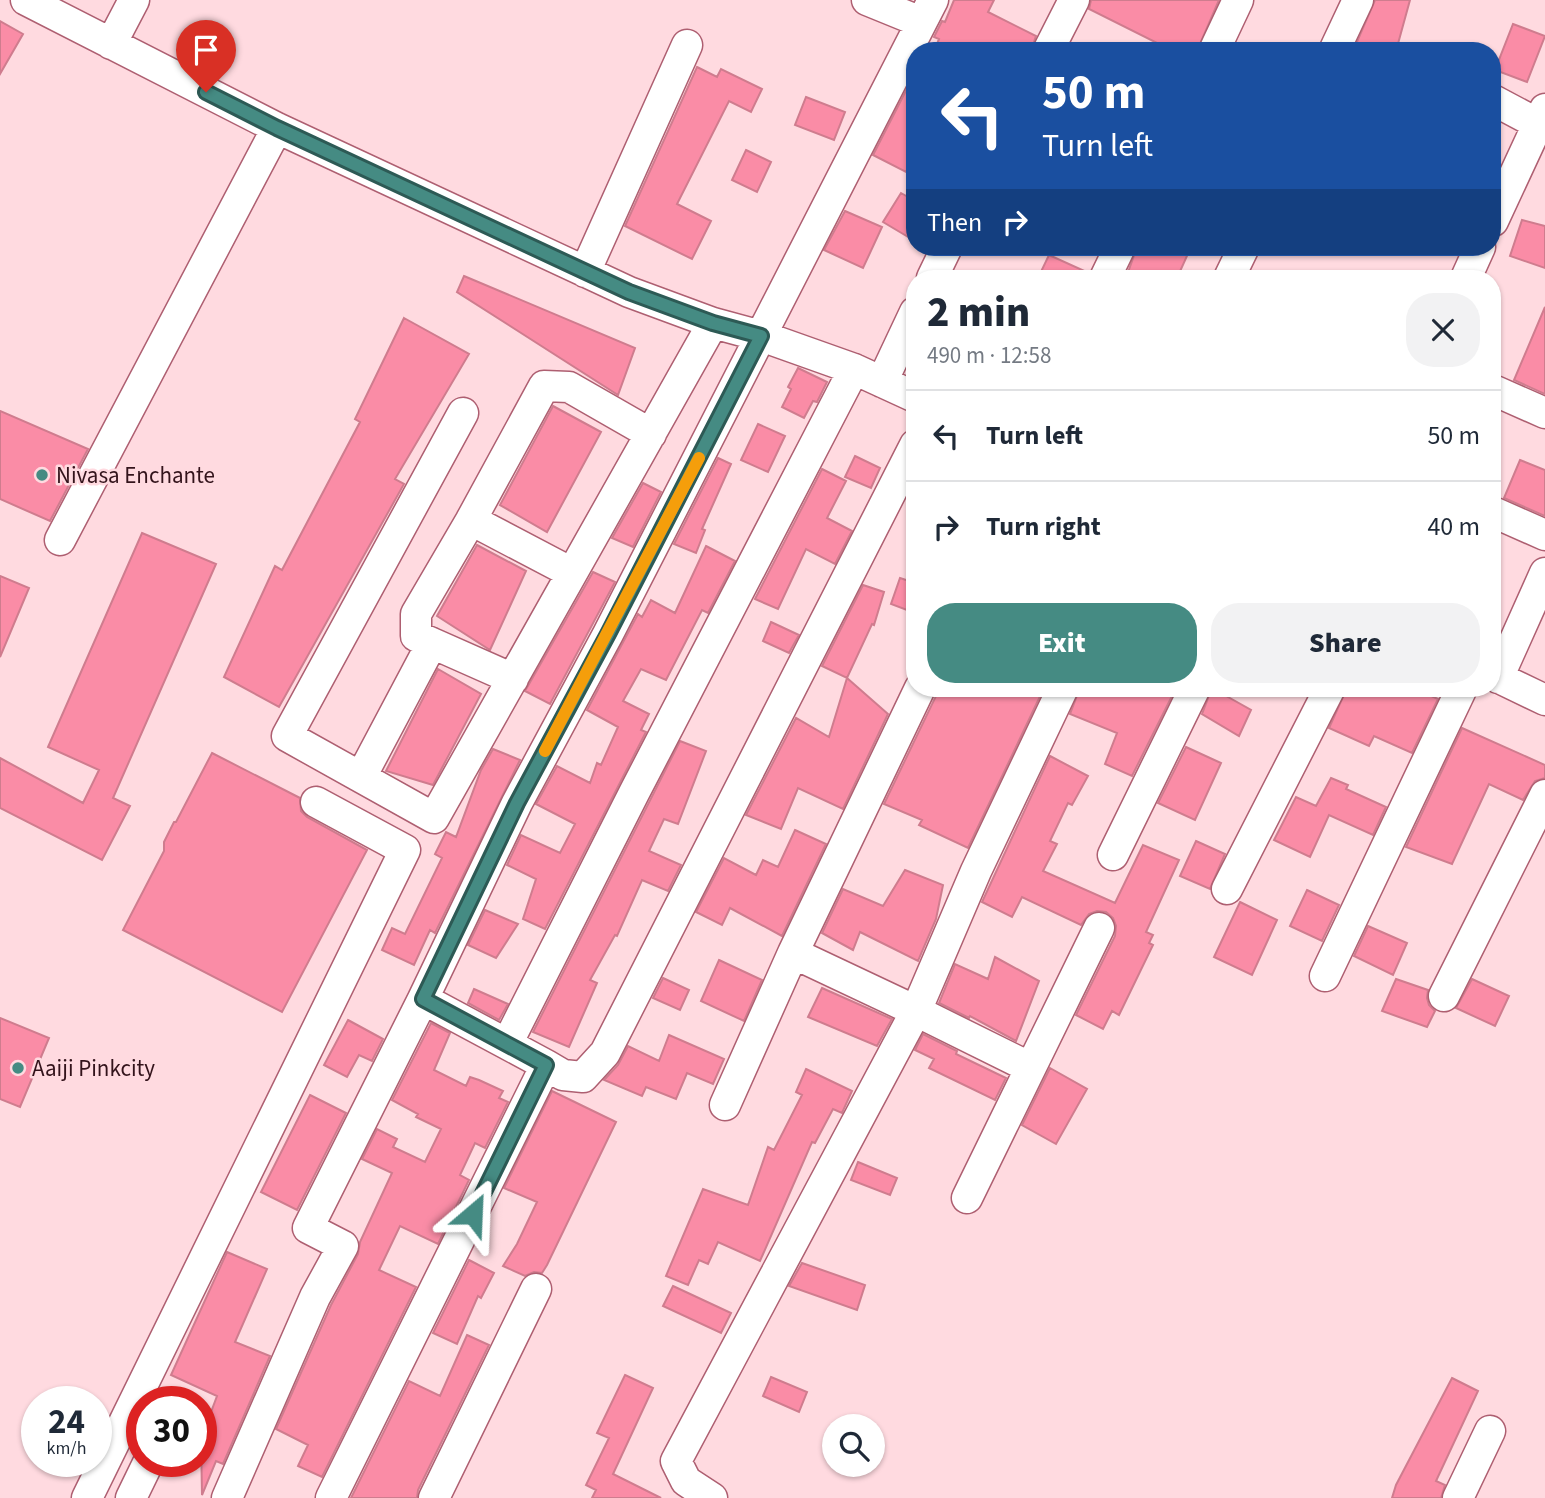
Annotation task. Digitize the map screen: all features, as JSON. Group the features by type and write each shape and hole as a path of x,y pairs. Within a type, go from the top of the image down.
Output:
{"street":[{"path":"26,0 277,128 629,292 713,323 761,336 854,369 906,393"},
{"path":"111,44 134,0"},
{"path":"867,0 927,11 911,42"},
{"path":"1053,42 1074,0"},
{"path":"1218,42 1238,0"},
{"path":"1338,42 1358,0"},
{"path":"585,272 687,44"},
{"path":"227,1498 315,1297 343,1246 308,1228 423,999 517,803 608,634 906,52"},
{"path":"1501,103 1542,116 1501,203"},
{"path":"60,540 277,128"},
{"path":"463,413 287,736 434,818 713,323"},
{"path":"882,382 906,331"},
{"path":"507,1044 854,369"},
{"path":"513,679 416,636 416,614 544,386 569,387 651,434"},
{"path":"1501,394 1545,413"},
{"path":"423,999 563,1075 583,1077 605,1053 906,463"},
{"path":"1501,516 1545,536"},
{"path":"471,520 572,573"},
{"path":"1501,665 1545,573"},
{"path":"361,777 432,643"},
{"path":"1501,680 1545,700"},
{"path":"724,1105 793,953 916,697"},
{"path":"712,1498 685,1481 676,1461 916,1011 976,871 1059,697"},
{"path":"1113,855 1191,697"},
{"path":"1227,889 1325,697"},
{"path":"1325,976 1458,697"},
{"path":"1444,996 1545,795"},
{"path":"87,1498 405,850 316,802"},
{"path":"967,1198 1099,928"},
{"path":"793,953 1029,1067"},
{"path":"331,1498 546,1065"},
{"path":"433,1498 536,1289"},
{"path":"1458,1498 1490,1431"},
{"path":"131,1498 141,1477"}],"building":[{"path":"954,0 994,0 988,12 1036,36 1034,42 938,42 939,39 934,37 942,21 945,22"},
{"path":"1091,0 1219,0 1201,42 1155,42 1089,9"},
{"path":"1375,0 1410,0 1398,42 1357,42"},
{"path":"0,21 23,34 0,74"},
{"path":"1513,24 1545,36 1527,82 1501,72 1501,55"},
{"path":"697,67 717,77 721,69 762,89 751,112 729,101 677,204 711,221 692,259 625,226"},
{"path":"906,91 906,172 873,155"},
{"path":"806,97 845,112 834,140 795,125"},
{"path":"746,150 771,162 757,192 732,180"},
{"path":"901,193 906,196 906,236 883,222"},
{"path":"845,211 882,227 863,268 824,250"},
{"path":"1522,220 1545,226 1545,268 1510,256"},
{"path":"1049,256 1051,256 1082,270 1042,270"},
{"path":"1134,256 1187,256 1181,270 1129,270"},
{"path":"464,276 635,348 618,395 457,292"},
{"path":"1545,307 1545,394 1514,380"},
{"path":"404,318 469,354 395,479 404,484 279,707 224,677 275,566 282,570 360,422 355,419"},
{"path":"798,368 827,382 817,402 813,401 804,418 782,407"},
{"path":"553,406 601,432 547,532 500,505"},
{"name":"Nivasa Enchante","path":"0,411 88,449 50,521 0,499"},
{"path":"758,424 785,436 768,472 741,460"},
{"path":"855,456 880,468 871,488 845,477"},
{"path":"718,458 731,464 702,529 705,530 696,553 674,544"},
{"path":"1520,460 1545,470 1545,516 1504,498"},
{"path":"822,469 846,481 827,518 852,531 835,564 806,549 778,609 755,599"},
{"path":"643,483 661,492 633,547 612,538"},
{"path":"142,533 216,564 113,798 130,806 102,860 0,808 0,758 83,803 99,770 48,747"},
{"path":"477,545 526,571 490,650 437,616"},
{"path":"706,546 735,561 708,613 702,610 666,680 641,669 623,701 649,714 641,730 646,732 545,929 523,919 536,879 507,865 521,835 560,853 575,824 536,804 557,766 590,783 597,763 601,765 618,727 587,710 638,614 642,617 651,600 675,613"},
{"path":"593,572 615,582 550,704 525,691"},
{"path":"0,576 29,588 0,657"},
{"path":"900,578 906,580 906,610 891,604"},
{"path":"863,585 884,592 874,625 872,624 847,678 822,666"},
{"path":"771,622 799,635 789,653 763,641"},
{"path":"438,669 481,694 433,785 386,771"},
{"path":"847,678 888,714 843,809 798,788 781,829 746,815 796,718 829,737"},
{"path":"936,697 1040,697 968,848 919,825 922,820 884,804"},
{"path":"1077,697 1172,697 1132,776 1105,764 1117,733 1070,714"},
{"path":"1209,697 1228,697 1251,710 1239,736 1202,714"},
{"path":"1343,697 1438,699 1412,753 1374,736 1369,746 1329,728"},
{"path":"1462,728 1545,765 1545,778 1535,781 1523,800 1489,784 1452,864 1406,847"},
{"path":"680,741 706,751 678,824 664,819 649,851 681,865 668,891 642,880 617,936 615,935 590,980 597,983 569,1047 533,1032"},
{"path":"1186,747 1221,763 1195,820 1158,803"},
{"path":"493,749 520,760 435,933 430,930 414,965 382,950 392,928 405,934 442,858 435,854 446,832 456,837 481,770"},
{"path":"212,753 300,798 301,811 307,817 367,850 282,1012 123,930 164,851 164,842 174,822"},
{"path":"1050,756 1088,776 1072,805 1068,803 1050,841 1057,844 1043,871 1115,903 1143,845 1179,860 1146,932 1153,935 1149,943 1153,945 1119,1015 1112,1011 1103,1029 1076,1015 1115,936 1113,918 1106,912 1097,911 1089,914 1081,925 1022,897 1012,917 982,902"},
{"path":"1331,778 1348,785 1346,789 1386,807 1373,835 1329,815 1310,857 1274,840 1296,797 1316,806"},
{"path":"795,830 826,844 782,936 730,908 722,925 696,912 724,858 756,875 763,860 778,867"},
{"path":"1196,841 1225,854 1210,889 1180,876"},
{"path":"905,870 943,885 936,919 918,961 860,932 853,950 822,933 843,889 883,906"},
{"path":"1307,890 1339,905 1322,941 1290,926"},
{"path":"1240,902 1277,920 1252,975 1214,957"},
{"path":"485,910 518,924 496,958 468,945"},
{"path":"1368,926 1407,943 1393,975 1354,956"},
{"path":"995,957 1039,981 1016,1041 939,1003 955,964 988,979"},
{"path":"719,960 762,980 744,1021 701,1001"},
{"path":"663,978 689,990 680,1010 653,998"},
{"path":"1396,979 1428,990 1429,1005 1435,1011 1427,1027 1382,1011"},
{"path":"1472,979 1509,996 1495,1026 1456,1008"},
{"path":"822,988 892,1019 877,1046 808,1017"},
{"path":"474,989 508,1004 499,1020 468,1003"},
{"name":"Aaiji Pinkcity","path":"0,1018 49,1038 20,1107 0,1099"},
{"path":"348,1020 383,1039 372,1061 359,1055 347,1077 324,1065"},
{"path":"431,1023 450,1033 434,1070 466,1086 470,1077 479,1080 503,1091 499,1098 508,1102 485,1148 475,1143 460,1175 469,1180 438,1244 400,1226 379,1270 416,1287 322,1477 298,1466 308,1445 276,1429 331,1305 358,1254 360,1242 392,1173 362,1159 377,1129 397,1139 393,1147 425,1162 441,1129 416,1117 418,1114 392,1100"},
{"path":"923,1034 957,1051 956,1054 1006,1078 995,1100 929,1068 934,1059 915,1050"},
{"path":"669,1035 724,1059 713,1084 687,1073 676,1099 646,1087 642,1096 604,1080 618,1065 628,1046 659,1061"},
{"path":"1050,1068 1087,1089 1056,1144 1022,1125"},
{"path":"806,1069 852,1091 842,1113 833,1109 815,1143 812,1142 760,1261 718,1242 708,1264 699,1260 688,1285 666,1276 703,1189 748,1205 768,1147 774,1150 802,1095 796,1092"},
{"path":"552,1091 616,1122 547,1265 542,1273 534,1272 525,1276 503,1266 537,1202 504,1188"},
{"path":"310,1095 346,1113 297,1210 261,1192"},
{"path":"858,1162 897,1178 890,1195 851,1180"},
{"path":"227,1252 267,1269 235,1342 270,1356 223,1464 217,1461 217,1386 195,1386 171,1375"},
{"path":"469,1260 494,1273 481,1298 478,1296 457,1344 433,1333"},
{"path":"802,1263 865,1285 857,1310 789,1286"},
{"path":"673,1286 731,1313 721,1333 663,1306"},
{"path":"467,1335 489,1345 418,1490 417,1498 351,1498 409,1381 440,1396"},
{"path":"625,1375 653,1388 613,1474 661,1498 592,1498 596,1490 586,1485 609,1438 597,1433"},
{"path":"771,1377 807,1392 799,1412 763,1396"},
{"path":"1452,1378 1478,1391 1436,1481 1445,1485 1441,1498 1392,1498 1396,1485"},
{"path":"202,1477 209,1477 202,1495"}],"slow traffic":[{"path":"545,751 699,458"}],"place":[{"name":"Nivasa Enchante","path":"42,475"},
{"name":"Aaiji Pinkcity","path":"18,1068"}],"route":[{"path":"206,92 277,128 629,292 713,323 761,336 608,634 517,803 423,999 546,1065 473,1214"}]}
